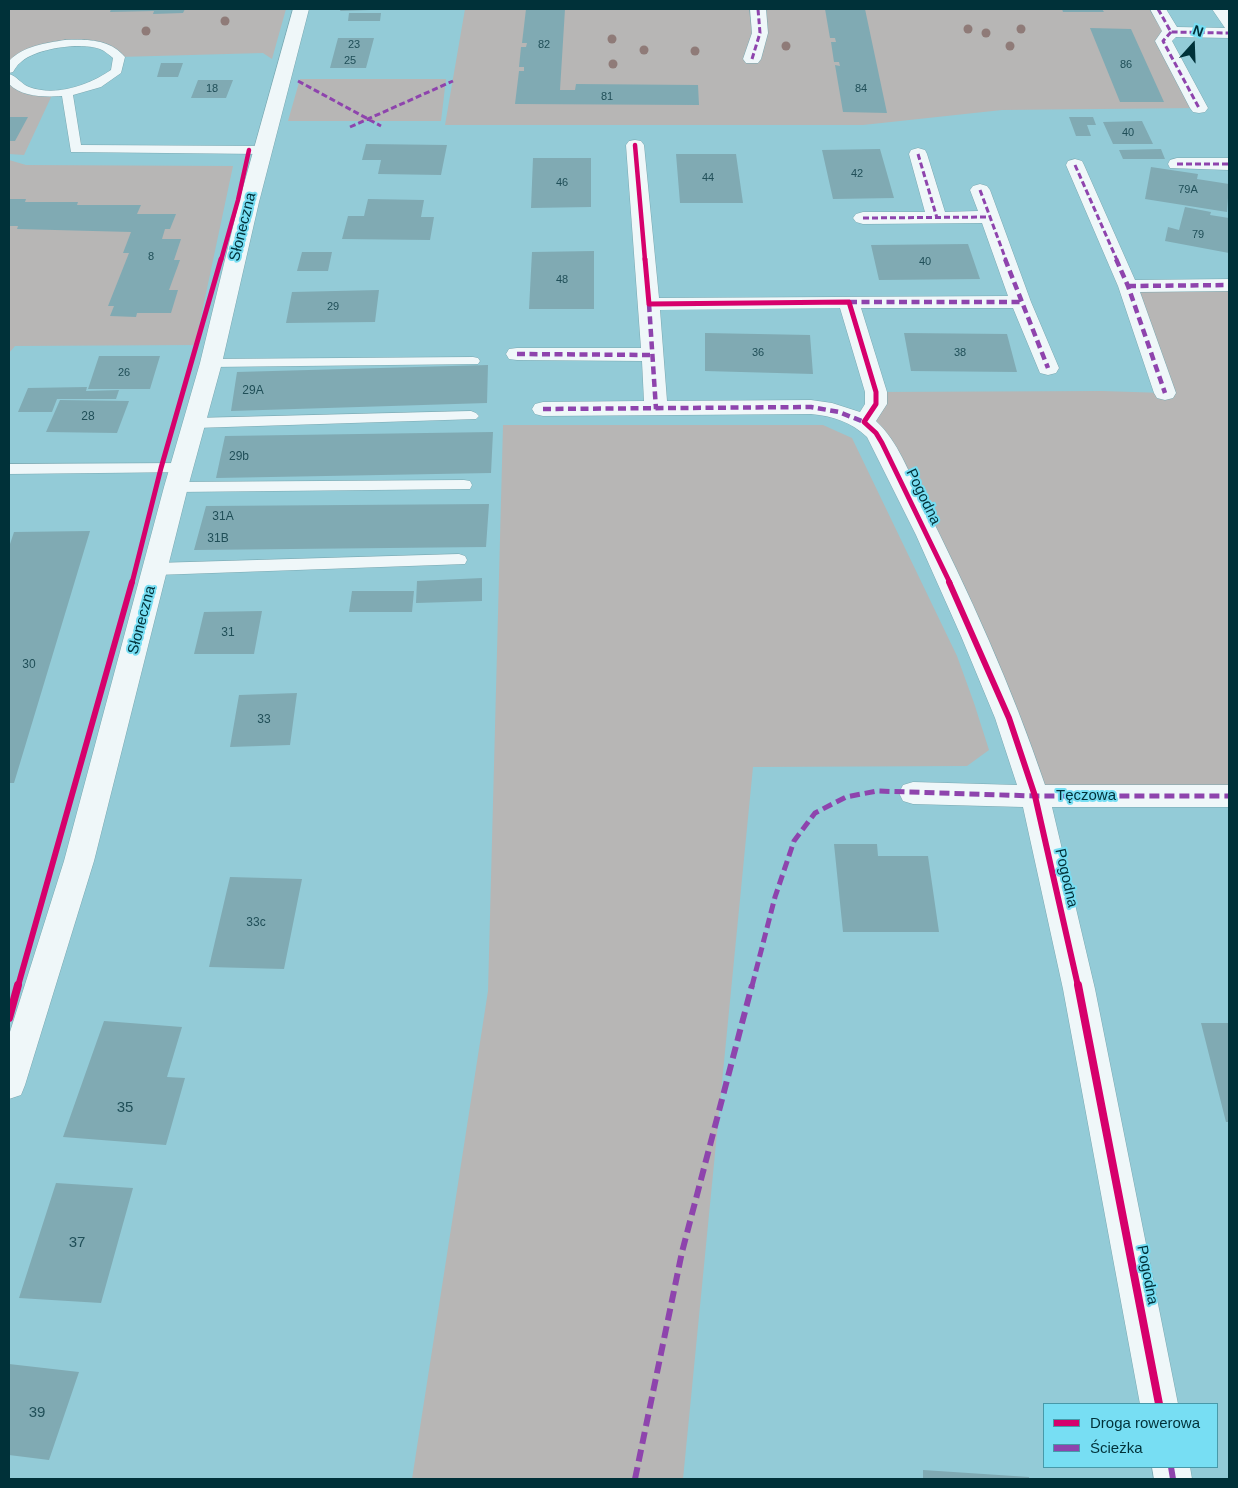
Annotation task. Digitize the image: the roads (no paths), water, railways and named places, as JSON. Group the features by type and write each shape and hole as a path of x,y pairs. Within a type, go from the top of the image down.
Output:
{"street":[{"name":"Słoneczna","path":"9,1085 79,861 211,363 262,150 300,9"},
{"path":"752,59 760,34 758,9"},
{"path":"1158,9 1171,32"},
{"path":"1220,9 1229,24"},
{"path":"1199,108 1163,41 1171,32 1229,33"},
{"path":"635,145 656,408"},
{"path":"918,154 937,218"},
{"path":"1177,164 1229,164"},
{"path":"1075,165 1128,286 1165,393"},
{"path":"980,190 1021,302 1048,368"},
{"path":"863,218 990,217"},
{"path":"1128,286 1229,286"},
{"path":"849,302 876,392 876,404 864,422"},
{"path":"649,304 1021,302"},
{"path":"517,354 653,355"},
{"name":"Pogodna","path":"543,409 811,407 832,409 850,415 864,422 876,433 928,534 1009,718 1035,796 1079,989 1159,1403"},
{"name":"Tęczowa","path":"912,793 1035,796 1229,796"}],"lane":[{"path":"9,70 10,66 21,56 39,48 74,42 104,46 119,57 117,71 104,80 97,84 67,92 30,91 14,84 9,78"},
{"path":"67,92 75,148 262,150"},
{"path":"211,363 473,361"},
{"path":"195,423 471,416"},
{"path":"9,469 180,478 464,485"},
{"path":"156,569 459,560"}]}
